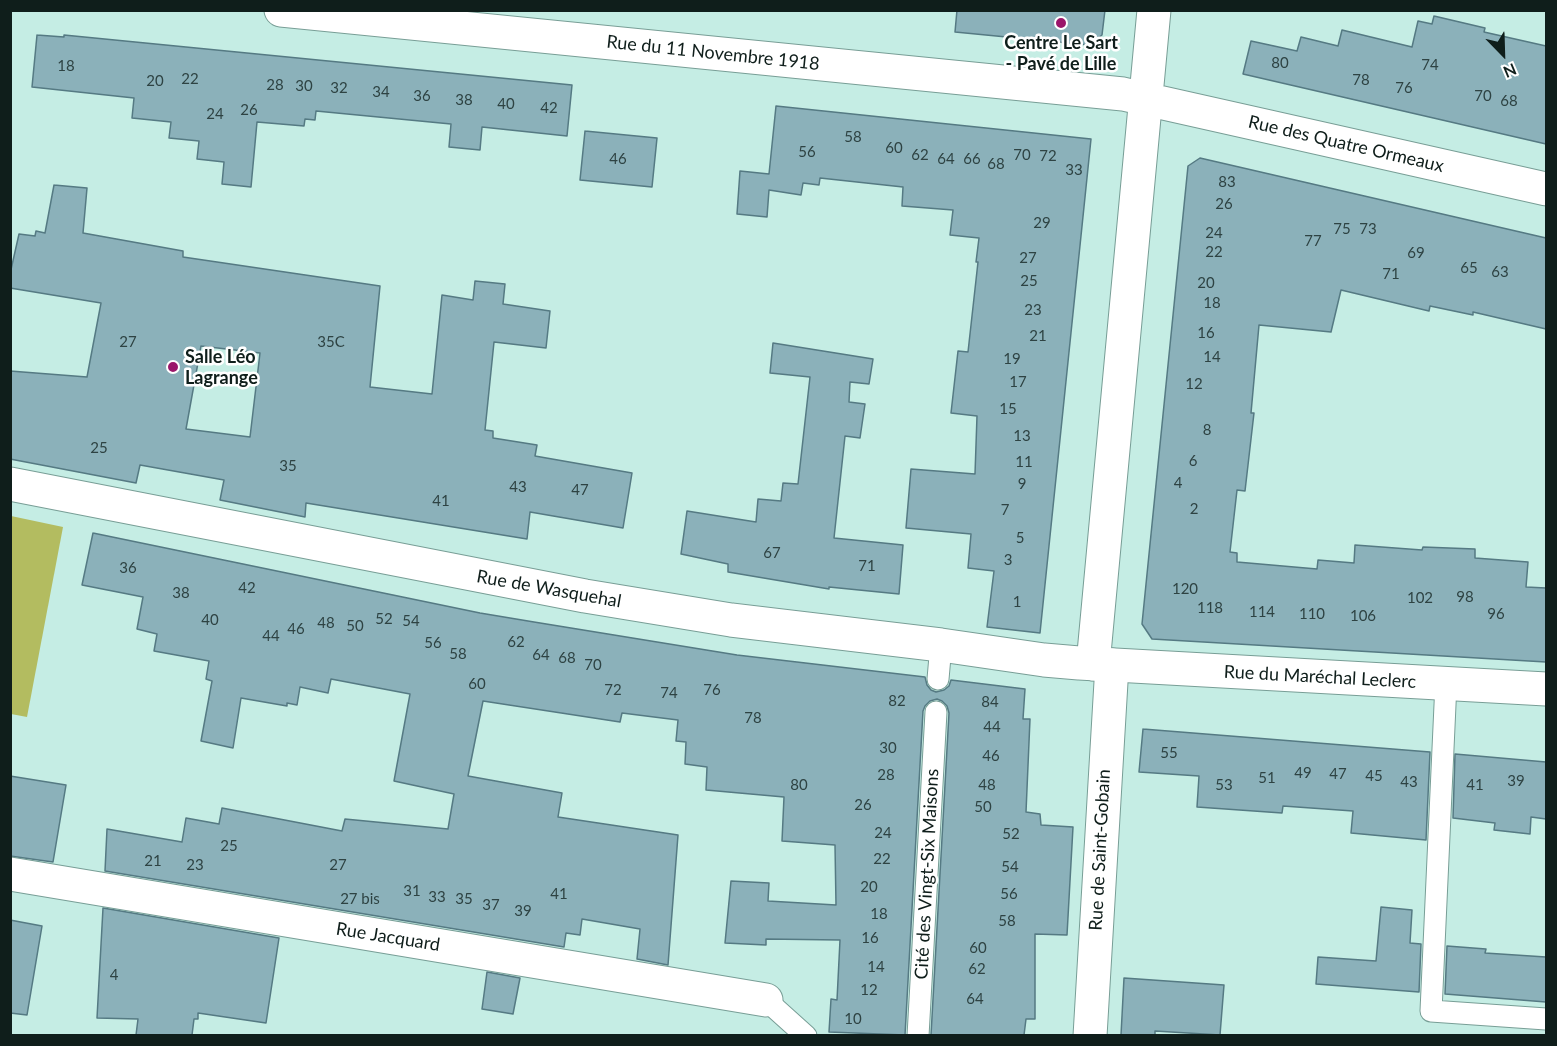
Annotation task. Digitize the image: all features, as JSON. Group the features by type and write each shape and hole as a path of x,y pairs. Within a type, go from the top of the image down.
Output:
{"street":[{"name":"Rue du 11 Novembre 1918","path":"281,10 1076,89 1145,98"},
{"name":"Rue de Saint-Gobain","path":"1090,1035 1102,665 1145,98 1154,10"},
{"name":"Rue des Quatre Ormeaux","path":"1145,98 1546,189"},
{"name":"Rue de Wasquehal","path":"10,484 585,596 731,620 941,645 1044,660 1102,665"},
{"name":"Rue du Maréchal Leclerc","path":"1102,665 1546,689"},
{"name":"Rue Jacquard","path":"10,874 766,1000"}],"lane":[{"path":"938,679 941,645"},
{"path":"1446,683 1431,1011 1546,1018"},
{"name":"Cité des Vingt-Six Maisons","path":"918,1035 936,712"},
{"path":"766,1000 806,1035"}],"green space":[{"path":"11,516 63,527 27,717 11,714"}],"building":[{"name":"Centre Le Sart - Pavé de Lille","path":"957,10 1105,10 1102,35 1089,45 955,32"},
{"path":"1434,16 1485,28 1484,32 1546,46 1546,144 1243,74 1251,41 1297,51 1301,37 1338,46 1342,30 1412,47 1418,21 1432,24"},
{"path":"37,35 64,37 64,35 572,85 567,136 482,127 480,150 449,147 451,124 316,111 315,120 305,119 304,126 257,122 251,187 222,184 224,162 197,159 199,141 169,138 171,122 132,118 134,98 32,87"},
{"path":"776,106 1091,139 1040,633 987,627 994,571 968,568 971,534 906,528 911,469 975,474 977,416 951,413 958,351 968,352 979,238 950,235 953,210 902,206 903,187 820,178 819,185 803,183 801,195 769,190 767,217 737,214 740,171 769,174"},
{"path":"585,131 657,138 652,187 580,180"},
{"path":"1200,158 1546,238 1546,329 1473,312 1473,315 1430,306 1429,311 1341,290 1331,332 1259,325 1251,413 1254,413 1245,491 1237,490 1230,552 1237,553 1237,562 1317,569 1318,560 1354,563 1355,545 1422,550 1423,547 1475,549 1475,558 1528,562 1526,587 1546,588 1546,662 1152,639 1142,624 1188,166"},
{"path":"54,185 87,188 83,233 183,251 183,257 380,286 370,387 432,394 442,295 473,300 475,281 505,284 503,304 550,311 546,348 494,342 485,430 493,431 493,438 537,445 535,456 632,473 623,528 530,512 527,539 306,503 305,517 220,500 224,480 140,465 136,483 10,459 10,371 87,377 101,303 10,288 10,274 19,234 35,236 36,231 45,233","holes":["201,346 260,353 250,437 186,429"]},
{"path":"773,343 873,359 869,384 850,382 849,402 865,404 860,438 845,436 834,538 903,545 899,594 829,587 829,589 728,572 728,564 681,554 687,511 756,522 758,499 781,501 783,483 798,484 810,377 770,373"},
{"path":"93,533 480,613 737,655 925,677 927,685 936,692 949,686 951,680 1025,689 1023,719 1030,719 1026,812 1040,814 1041,825 1073,827 1067,935 1035,934 1035,1019 1026,1019 1024,1035 931,1035 949,713 947,706 937,699 930,701 923,711 905,1035 829,1032 831,999 837,1000 840,940 766,939 766,945 725,943 731,881 769,883 768,901 836,905 835,845 782,841 784,797 706,790 707,767 685,764 686,742 676,741 678,720 622,713 620,722 483,701 468,776 562,793 558,817 678,835 668,965 637,959 640,929 582,919 580,935 566,933 564,947 105,871 107,829 182,842 186,818 219,824 222,808 342,831 345,819 448,829 454,794 394,781 410,694 331,679 328,693 300,687 297,705 287,703 287,706 241,698 233,748 201,741 212,681 206,679 209,661 154,651 157,634 137,629 143,597 82,585"},
{"path":"1143,729 1430,752 1426,840 1351,833 1353,811 1283,806 1282,813 1197,807 1199,776 1139,772"},
{"path":"1455,754 1546,762 1546,819 1531,817 1530,834 1494,830 1495,823 1453,818"},
{"path":"10,776 66,785 53,862 10,856"},
{"path":"1381,907 1412,910 1410,943 1421,944 1419,992 1316,984 1318,957 1376,961"},
{"path":"103,908 279,938 266,1023 198,1013 198,1019 194,1019 192,1035 136,1035 138,1019 97,1018"},
{"path":"10,920 42,926 27,1015 10,1013"},
{"path":"1447,946 1486,949 1485,953 1546,957 1546,1002 1445,994"},
{"path":"487,972 520,978 513,1014 482,1009"},
{"path":"1124,978 1224,985 1220,1035 1155,1031 1155,1035 1121,1035"}],"place":[{"name":"Centre Le Sart - Pavé de Lille","path":"1061,23"},
{"name":"Salle Léo Lagrange","path":"173,367"}]}
